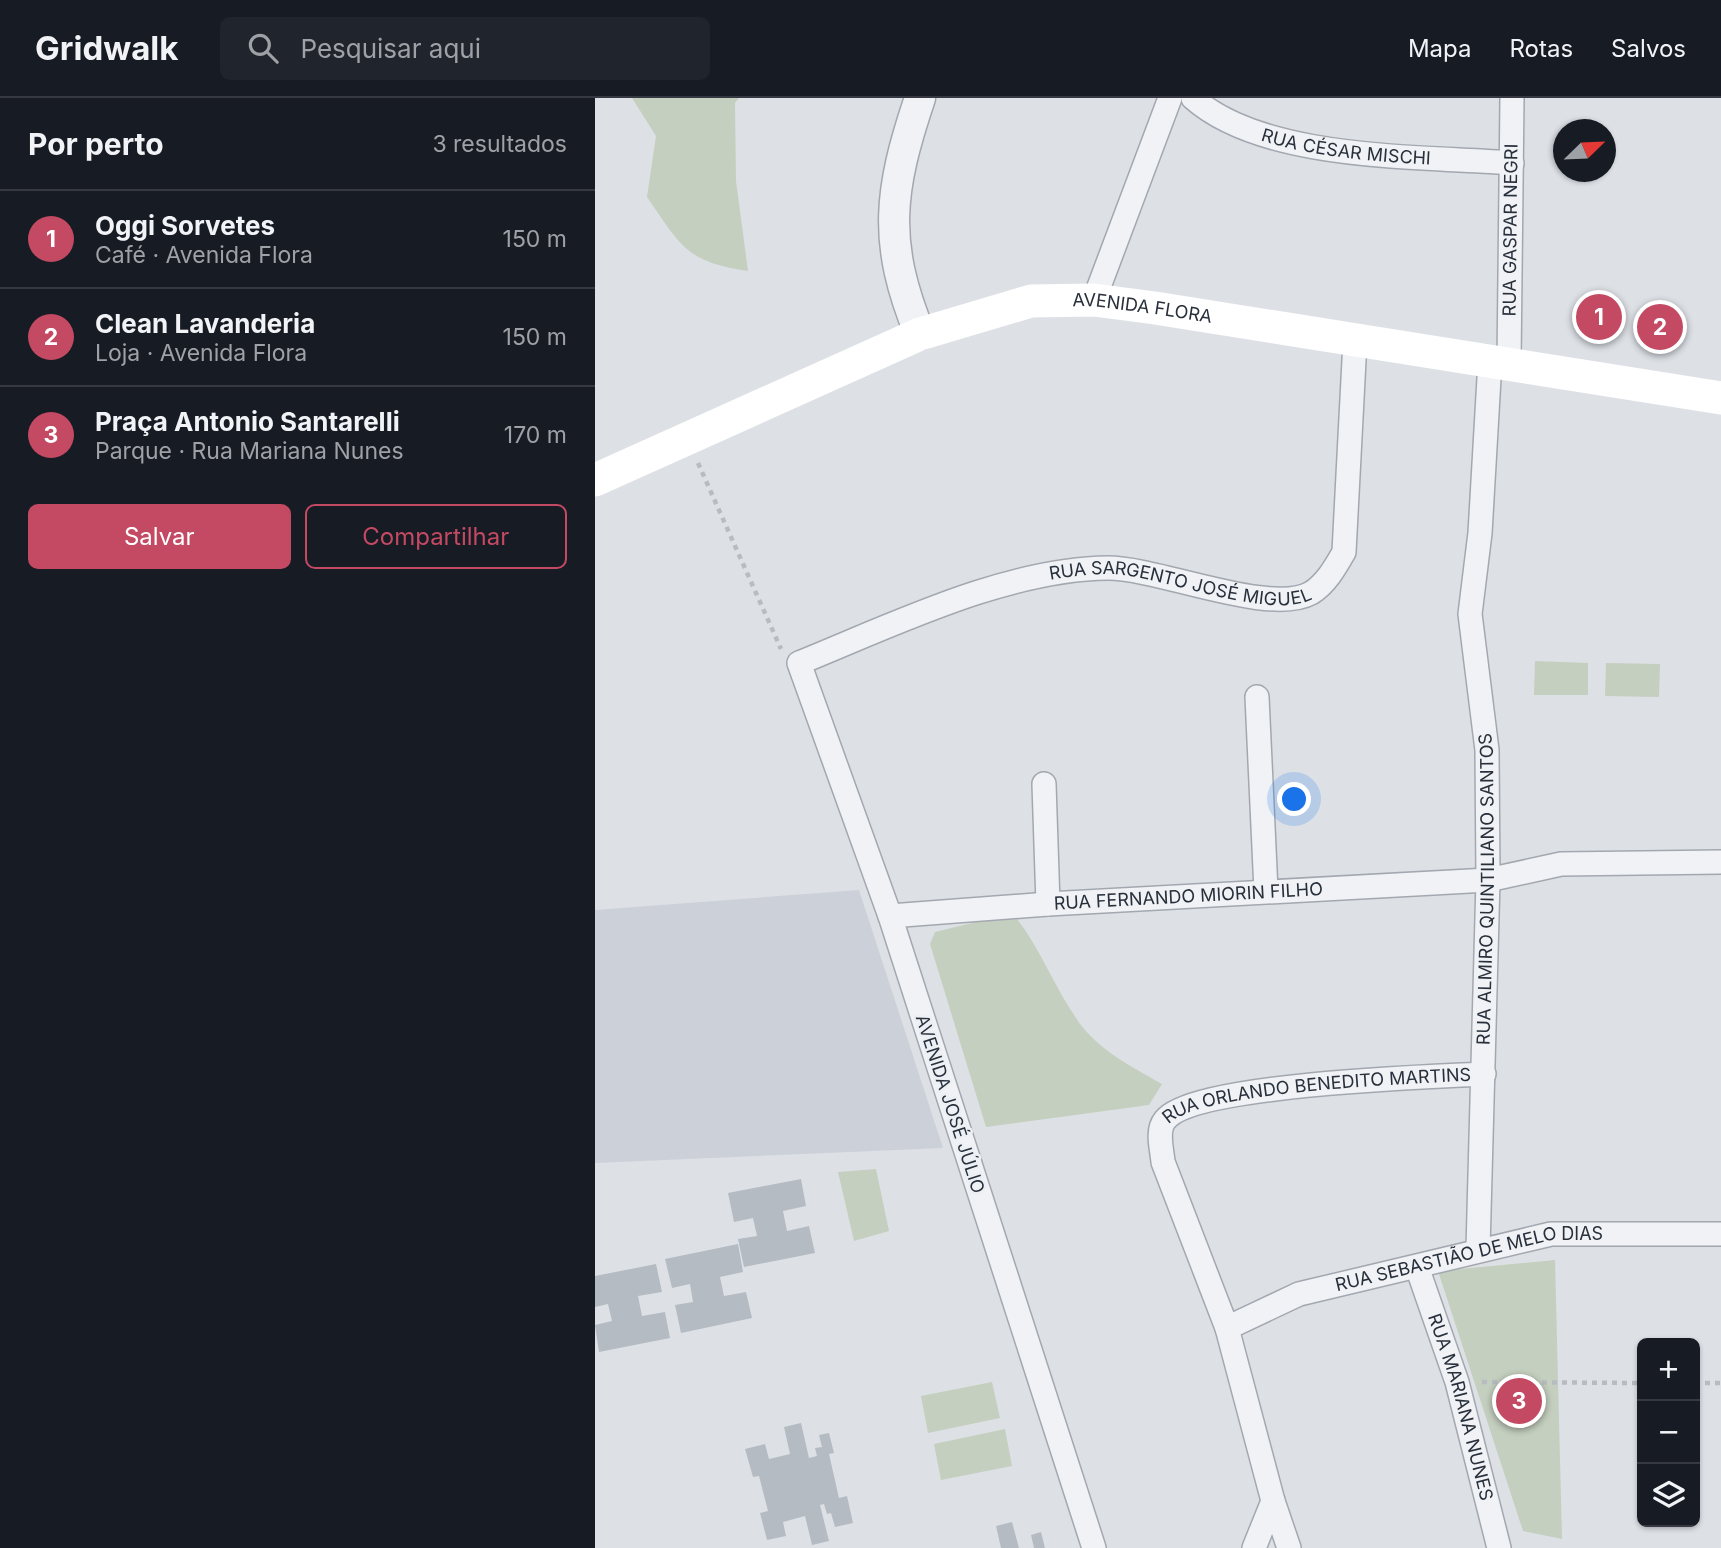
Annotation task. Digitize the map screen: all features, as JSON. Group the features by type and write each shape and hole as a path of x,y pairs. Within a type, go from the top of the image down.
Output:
{"main road":[{"name":"AVENIDA FLORA","path":"595,480 920,334 1031,301 1094,300 1721,398"}],"street":[{"path":"920,334 905,298 895,255 893,202 907,137 921,98"},
{"path":"1094,300 1170,98"},
{"name":"RUA CÉSAR MISCHI","path":"1193,98 1208,111 1245,130 1288,141 1340,150 1512,163"},
{"name":"RUA GASPAR NEGRI","path":"1500,362 1512,163 1512,98"},
{"name":"RUA SARGENTO JOSÉ MIGUEL","path":"799,663 914,616 1040,573 1110,568 1177,579 1250,596 1292,599 1312,592 1332,573 1344,552 1355,341"},
{"name":"RUA ALMIRO QUINTILIANO SANTOS","path":"1478,1249 1488,880 1487,750 1470,614 1500,362"},
{"name":"AVENIDA JOSÉ JÚLIO","path":"799,663 890,916 1094,1548"},
{"path":"1257,696 1266,891"},
{"path":"1044,784 1048,904"},
{"name":"RUA FERNANDO MIORIN FILHO","path":"890,916 1048,904 1488,880 1561,864 1721,862"},
{"name":"RUA ORLANDO BENEDITO MARTINS","path":"1227,1328 1164,1162 1160,1133 1162,1123 1171,1113 1217,1099 1329,1083 1484,1074"},
{"name":"RUA SEBASTIÃO DE MELO DIAS","path":"1227,1328 1299,1294 1354,1279 1417,1267 1478,1249 1551,1234 1721,1234"},
{"name":"RUA MARIANA NUNES","path":"1417,1267 1457,1382 1499,1548"},
{"path":"1227,1328 1273,1501 1289,1548"},
{"path":"1254,1548 1273,1501"}],"path":[{"path":"688,439 777,646 799,663"},
{"path":"1457,1382 1637,1382"},
{"path":"1700,1383 1721,1383"}],"shaded area":[{"path":"859,890 943,1148 595,1163 595,910"}],"green space":[{"path":"632,98 739,98 735,103 736,181 748,271 711,263 687,249 668,228 647,197 656,136"},
{"path":"1535,661 1588,663 1588,695 1534,695"},
{"path":"1606,663 1660,664 1659,697 1605,696"},
{"path":"1017,919 1084,1029 1115,1056 1162,1084 1149,1105 986,1127 930,944 935,932 976,922"},
{"path":"876,1169 889,1231 854,1241 838,1172"},
{"path":"1555,1260 1562,1539 1523,1531 1438,1271"},
{"path":"992,1382 1000,1418 928,1433 921,1396"},
{"path":"1005,1429 1012,1466 941,1480 934,1444"}],"building":[{"path":"801,1179 806,1206 783,1211 787,1231 809,1226 815,1253 744,1267 738,1239 757,1236 753,1218 734,1222 728,1193"},
{"path":"738,1244 743,1272 720,1277 724,1296 746,1292 752,1318 681,1333 675,1305 693,1302 690,1284 672,1288 665,1259"},
{"path":"656,1264 662,1292 638,1296 642,1316 665,1312 670,1338 599,1352 595,1325 612,1321 608,1304 595,1307 595,1276"},
{"path":"801,1423 809,1458 817,1456 815,1448 822,1447 819,1435 829,1433 834,1453 829,1454 839,1498 847,1496 853,1523 835,1527 831,1513 827,1514 824,1504 820,1505 829,1541 812,1545 805,1516 783,1522 786,1536 767,1540 760,1513 768,1511 759,1476 753,1477 745,1449 765,1444 769,1459 790,1454 784,1427"},
{"path":"1012,1522 1019,1548 1001,1548 996,1526"},
{"path":"1041,1532 1045,1548 1034,1548 1031,1535"}],"place":[{"name":"Oggi Sorvetes","path":"1599,317"},
{"name":"Clean Lavanderia","path":"1660,327"},
{"name":"Praça Antonio Santarelli","path":"1519,1401"}]}
